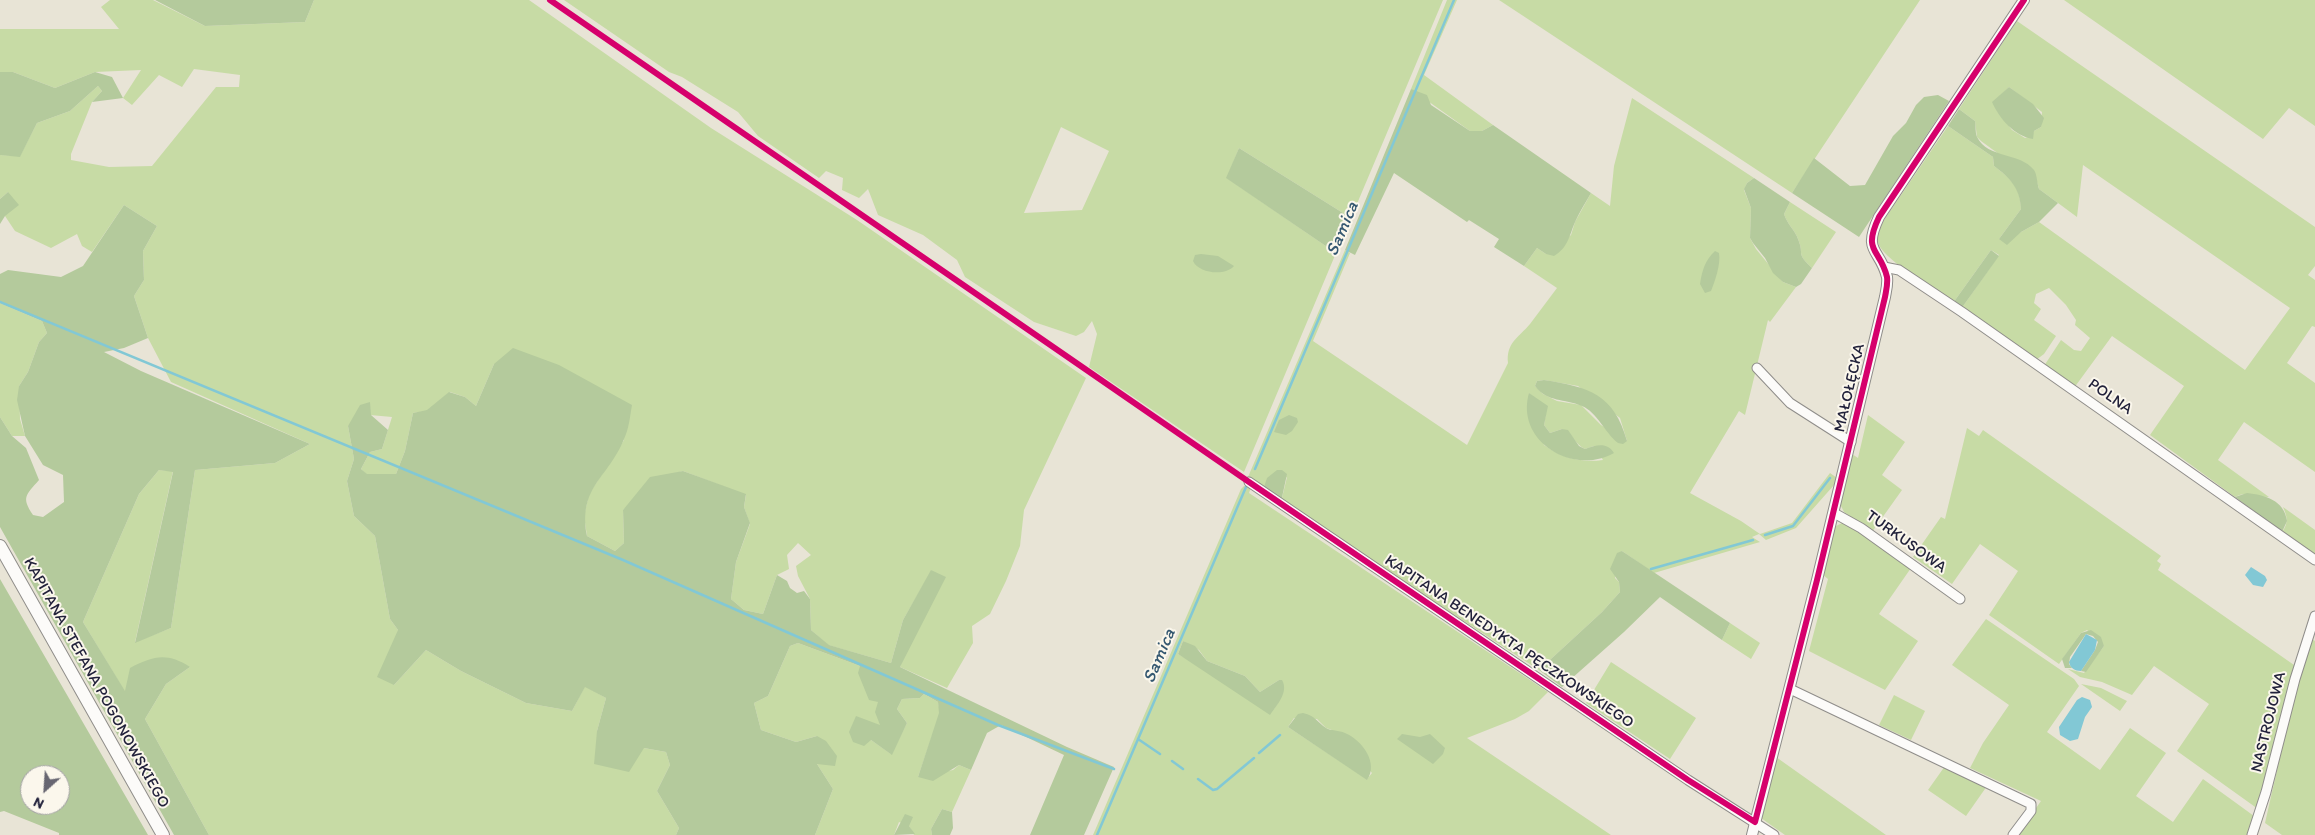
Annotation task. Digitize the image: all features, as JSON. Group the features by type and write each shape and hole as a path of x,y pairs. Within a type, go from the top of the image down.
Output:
{"main road":[{"name":"KAPITANA STEFANA POGONOWSKIEGO","path":"0,546 163,835"}],"street":[{"name":"MAŁOŁĘCKA","path":"1752,835 1834,513 1885,297 1888,281 1884,267 1874,253 1871,242 1880,217 2024,0"},
{"name":"POLNA","path":"1884,267 1899,270 1962,312 2315,560"},
{"path":"1757,368 1790,402 1851,442"},
{"name":"KAPITANA BENEDYKTA PĘCZKOWSKIEGO","path":"1249,482 1688,780 1774,835"},
{"name":"TURKUSOWA","path":"1834,513 1861,528 1960,599"},
{"name":"NASTROJOWA","path":"2252,835 2266,792 2295,679 2315,616"},
{"path":"1790,689 2031,804 2031,811 2013,835"}],"green space":[{"path":"110,0 153,0 205,26 305,22 314,0 529,0 711,128 857,220 1086,378 1024,510 1020,546 1006,581 990,614 972,626 973,643 947,688 900,667 932,570 903,620 891,663 828,645 811,630 810,599 798,576 796,566 811,555 798,543 787,555 789,569 777,575 763,614 744,610 731,599 736,562 750,524 744,507 746,495 683,471 668,475 623,510 624,543 615,551 587,536 584,516 589,494 624,440 494,364 476,406 465,397 450,392 427,411 413,413 405,451 396,474 366,474 361,469 370,452 382,449 392,417 370,415 348,426 354,459 347,481 354,516 375,536 390,619 398,630 394,685 426,650 461,671 526,703 572,711 585,686 606,698 597,731 644,748 666,752 670,765 657,791 679,828 676,835 209,835 145,719 166,684 190,667 125,692 83,622 139,494 159,470 173,471 135,642 171,628 195,470 275,463 310,444 171,382 148,338 134,296 144,280 143,251 157,226 124,205 92,252 82,246 77,234 51,248 15,231 5,216 8,192 0,199 0,155 20,156 37,123 70,111 98,86 102,91 92,102 71,154 71,160 109,167 152,166 216,87 239,87 240,75 194,69 182,87 159,75 132,105 123,98 141,70 95,72 55,88 13,72 0,72 0,29 119,29 101,7"},
{"path":"155,0 314,0 305,22 205,26"},
{"path":"564,0 1443,0 1351,218 1239,148 1227,178 1336,253 1244,472 1089,367 1097,334 1092,321 1084,332 1076,336 1034,322 965,277 957,260 923,235 878,215 868,189 859,198 842,190 843,178 826,171 819,178 758,136 738,112 682,77 669,72","holes":["1061,127 1109,151 1082,210 1024,213"]},
{"path":"1447,0 1457,0 1424,75 1493,125 1482,131 1470,131 1411,89"},
{"path":"1499,0 1920,0 1792,193"},
{"path":"2064,0 2315,0 2315,126 2289,108 2263,139"},
{"path":"2017,21 2315,227 2315,266 2308,275 2315,280 2315,327 2312,326 2287,363 2315,383 2315,472 2244,422 2218,460 2269,497 2243,494 2235,497 2150,435 2184,386 2112,336 2074,388 2044,366 2061,340 2074,350 2081,351 2090,338 2075,325 2076,320 2066,305 2049,288 2036,294 2034,303 2041,309 2034,320 2056,336 2044,354 2036,360 1961,309 1999,255 1991,250 1953,303 1901,267 1884,252 1878,240 1880,226 1948,126 1993,157 1994,166 2010,179 2019,194 2021,209 1999,239 2021,232 2039,222 2245,370 2290,308 2083,165 2077,217 2039,189 2037,182 1981,141 1977,137 1975,121 1959,109","holes":["2009,87 2042,112 2041,127 2034,131 2032,136 2025,138 2012,130 1996,109 1996,100"]},
{"path":"0,72 13,72 55,88 95,72 112,77 123,98 92,102 102,91 98,86 70,111 37,123 20,157 0,155"},
{"path":"2009,87 2033,104 2044,118 2041,127 2034,131 2033,139 2020,134 2008,125 1992,102"},
{"path":"1411,89 1427,95 1431,105 1470,131 1482,131 1493,125 1591,193 1563,249 1554,256 1546,254 1537,248 1524,266 1494,247 1499,239 1469,220 1467,222 1394,173 1355,255 1345,250"},
{"path":"1938,95 1949,101 1859,237 1792,193 1814,158 1850,186 1865,185 1893,136 1906,123 1916,105 1924,97"},
{"path":"1632,98 1754,178 1747,183 1744,190 1751,208 1750,238 1756,249 1783,282 1796,287 1770,322 1768,320 1745,415 1739,411 1690,493 1741,521 1760,534 1792,523 1830,473 1837,478 1834,485 1796,528 1766,540 1759,534 1752,537 1760,542 1654,573 1622,551 1615,578 1619,582 1620,592 1602,612 1539,670 1281,502 1287,477 1263,490 1248,477 1345,250 1350,253 1313,341 1467,445 1508,363 1511,346 1557,288 1524,266 1537,248 1546,254 1571,235 1575,222 1591,193 1610,206 1614,166","holes":["1544,380 1578,386 1620,418 1627,441 1601,425 1581,405 1557,401 1543,394 1535,386 1537,381","1529,393 1546,412 1544,425 1550,433 1562,429 1585,449 1594,446 1603,460 1579,460 1558,453 1544,445"]},
{"path":"1959,109 1975,121 1976,135 1982,144 1989,149 2028,164 2035,172 2039,189 2058,203 2039,222 2021,232 2007,245 1999,239 2021,209 2019,195 2009,179 1994,166 1993,157 1948,126"},
{"path":"1239,148 1351,218 1336,253 1226,178"},
{"path":"1754,178 1790,202 1784,214 1797,236 1802,256 1812,268 1801,284 1796,287 1783,282 1773,273 1765,258 1750,238 1751,208 1744,189 1747,183"},
{"path":"8,192 19,205 5,216 0,224 0,199"},
{"path":"1790,202 1836,232 1812,268 1802,256 1797,236 1784,214"},
{"path":"124,205 157,226 143,251 144,280 134,296 148,338 124,348 104,352 141,371 310,444 275,463 195,470 171,628 135,643 173,472 159,470 139,494 83,622 125,691 130,668 153,658 174,659 190,667 166,684 145,719 209,835 174,835 0,527 0,417 12,436 26,448 39,480 28,493 26,500 33,515 43,517 64,502 63,475 43,465 25,436 17,400 19,386 28,372 39,342 47,333 42,321 0,303 0,274 8,270 61,277 83,266"},
{"path":"1991,250 1999,256 1961,309 1953,303"},
{"path":"1715,251 1719,253 1717,272 1711,291 1705,293 1700,284 1704,266"},
{"path":"1195,255 1218,256 1234,266 1225,271 1206,271 1193,261"},
{"path":"0,303 42,321 47,333 39,342 28,372 19,386 20,419 25,436 12,436 0,417"},
{"path":"513,348 559,365 632,405 624,439 591,494 585,519 587,536 615,551 624,543 623,510 650,477 683,471 746,494 744,507 750,523 736,562 731,599 744,610 763,614 777,575 787,581 790,588 797,593 804,591 810,599 811,630 829,645 891,663 903,620 931,570 946,577 900,667 1067,747 1114,767 1084,835 1030,835 1064,755 1001,725 987,733 971,770 959,765 933,781 918,777 939,713 938,702 924,694 920,698 902,699 897,709 907,723 892,755 871,740 864,746 853,742 849,732 856,716 880,725 875,712 878,702 869,700 858,673 860,666 798,643 790,646 768,696 754,703 761,730 796,742 817,736 826,741 837,756 835,766 817,764 833,789 815,835 676,835 679,828 657,791 670,765 666,752 644,748 629,772 594,764 597,731 606,698 585,687 572,711 526,703 461,671 426,650 394,685 377,677 398,630 390,619 375,536 354,516 347,481 354,459 348,426 360,405 370,402 371,415 388,430 382,449 370,452 361,469 367,474 396,474 405,451 413,413 427,410 449,392 465,397 476,406 494,364"},
{"path":"1544,380 1574,386 1598,396 1615,413 1622,425 1627,441 1623,444 1618,443 1597,418 1582,406 1545,395 1535,386 1537,381"},
{"path":"1529,393 1548,406 1544,425 1550,433 1562,429 1568,430 1579,446 1585,449 1605,446 1614,453 1598,459 1582,460 1566,457 1551,450 1539,440 1531,426 1527,411"},
{"path":"1289,415 1297,418 1298,422 1292,431 1286,435 1274,432 1279,420"},
{"path":"1868,415 1905,442 1882,475 1902,490 1872,532 1844,512 1840,504 1852,454 1858,458"},
{"path":"1967,428 1979,436 1983,430 2161,556 2157,561 2161,564 2158,570 2294,665 2258,809 2177,751 2209,704 2154,666 2132,695 2102,682 2080,677 2068,669 2084,673 2104,646 2087,630 2081,633 2059,664 1989,615 2018,571 1980,544 1952,584 1913,557 1941,517 1945,519"},
{"path":"1277,470 1282,470 1287,474 1281,502 1263,490 1267,478"},
{"path":"1244,486 1251,487 1249,493 1548,692 1529,711 1515,719 1467,738 1611,835 1093,835 1241,489","holes":["1183,641 1199,650 1207,661 1245,676 1260,692 1279,680 1280,699 1274,709 1178,654","1294,718 1317,719 1326,728 1332,730 1372,773 1367,779 1288,727"]},
{"path":"2247,493 2267,497 2278,503 2287,521 2282,532 2235,497"},
{"path":"2283,507 2315,530 2315,557 2282,532 2287,520"},
{"path":"1844,522 1911,568 1879,614 1918,641 1885,690 1809,651 1828,579 1823,575 1834,527"},
{"path":"1622,551 1730,623 1722,640 1660,597 1562,687 1539,670 1602,612 1620,592 1619,582 1610,569 1617,553"},
{"path":"0,579 148,835 59,835 59,833 4,811 0,812"},
{"path":"1986,619 2074,679 2079,686 2047,732 2100,770 2130,728 2166,753 2136,796 2173,822 2203,779 2254,816 2249,835 2017,835 2041,801 1970,768 1983,743 2009,705 1952,665"},
{"path":"1730,623 1760,643 1751,659 1722,640"},
{"path":"2091,630 2101,637 2104,646 2086,672 2081,671 2098,642 2093,636 2086,634 2070,657 2069,664 2072,668 2065,668 2062,659 2081,633"},
{"path":"2312,639 2315,641 2315,835 2282,835 2265,823 2298,678"},
{"path":"1183,641 1195,646 1207,661 1245,676 1260,692 1282,680 1284,689 1279,703 1270,715 1178,654"},
{"path":"798,643 860,666 878,702 881,725 871,740 891,754 907,723 897,709 902,699 920,698 924,694 938,702 940,713 918,777 953,770 959,765 971,770 952,812 942,809 931,829 932,835 914,835 909,826 899,822 894,835 815,835 833,789 817,764 817,736 796,742 761,730 754,703 768,696 790,646"},
{"path":"1611,662 1696,718 1670,759 1586,703"},
{"path":"2081,684 2101,688 2127,701 2120,711"},
{"path":"1894,695 1925,711 1911,740 1879,725"},
{"path":"1303,713 1314,717 1330,730 1340,731 1351,736 1363,746 1371,766 1367,780 1288,727 1298,714"},
{"path":"1402,734 1420,737 1430,734 1445,748 1443,754 1433,764 1397,739"},
{"path":"1776,757 1886,835 1785,835 1761,818"},
{"path":"1945,766 1987,786 1966,816 1928,790"},
{"path":"942,809 952,812 953,828 950,835 932,835 931,829"},
{"path":"905,814 913,817 909,826 915,834 894,835"}],"water":[{"path":"2251,567 2265,576 2267,580 2263,587 2253,585 2245,575"},
{"path":"2086,634 2097,640 2095,650 2081,671 2072,667 2069,662"},
{"path":"2082,697 2090,700 2092,707 2085,717 2078,739 2070,741 2060,735 2059,727 2077,700"}],"waterway":[{"name":"Samica","path":"1255,469 1454,0"},
{"path":"0,302 623,560 998,725 1114,769"},
{"path":"1765,535 1793,526 1830,478"},
{"name":"Samica","path":"1097,835 1246,487"},
{"path":"1651,569 1753,540"},
{"path":"1259,753 1280,735"},
{"path":"1138,739 1160,754"},
{"path":"1198,779 1213,790 1217,789 1254,758"},
{"path":"1172,761 1183,769"}],"cycle path":[{"path":"550,0 1249,482 1688,780 1755,822 1817,580 1885,297 1887,277 1872,244 1874,229 1879,217 2024,0"}]}
